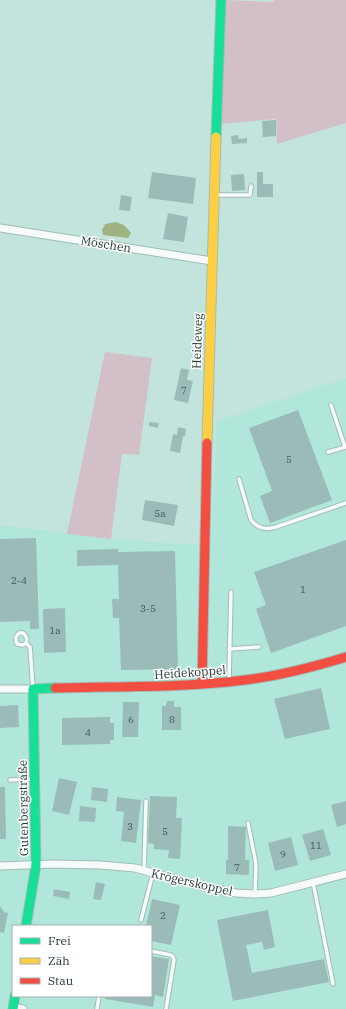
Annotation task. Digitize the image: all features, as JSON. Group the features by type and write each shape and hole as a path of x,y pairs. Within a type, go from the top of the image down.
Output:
{"street":[{"name":"Heideweg","path":"202,683 208,382 221,0"},
{"name":"Möschen","path":"0,228 212,261"},
{"name":"Heidekoppel","path":"33,689 69,687 144,687 245,680 281,674 346,656"},
{"path":"0,689 33,689"},
{"name":"Gutenbergstraße","path":"26,925 36,865 33,689"},
{"name":"Krögerskoppel","path":"0,866 52,864 100,865 135,868 201,886 236,893 255,894 271,893 346,874"},
{"path":"15,997 13,1008 23,1009"}],"lane":[{"path":"214,195 250,195 251,186"},
{"path":"328,452 346,447 331,405"},
{"path":"239,479 251,520 260,528 265,529 276,527 346,503"},
{"path":"229,681 231,592"},
{"path":"26,643 30,648 33,689"},
{"path":"229,649 259,647"},
{"path":"10,780 35,779"},
{"path":"144,871 146,801"},
{"path":"248,823 256,864 255,894"},
{"path":"141,920 153,873"},
{"path":"313,882 333,984"},
{"path":"152,951 171,955 174,960 166,1009"},
{"path":"97,1009 99,997"}],"shaded area":[{"path":"225,0 271,2 275,0 346,0 346,123 277,144 276,119 220,124"},
{"path":"116,222 124,225 131,233 128,238 103,235 102,230 105,224"},
{"path":"105,352 152,358 139,455 122,454 111,539 67,534"},
{"path":"346,378 346,1009 0,1009 0,525 111,539 198,545 211,544 217,421"}],"building":[{"path":"276,120 276,136 263,137 262,121"},
{"path":"238,135 239,139 247,138 247,143 232,144 231,136"},
{"path":"152,172 196,178 193,204 148,198"},
{"path":"257,172 263,172 263,184 273,184 273,197 257,197"},
{"path":"244,174 245,190 232,191 231,175"},
{"path":"121,195 132,197 130,211 119,210"},
{"path":"168,213 188,217 184,242 163,239"},
{"path":"181,368 189,370 187,380 193,381 188,403 174,400"},
{"path":"298,410 332,500 270,523 260,496 272,491 249,428"},
{"path":"149,422 159,423 158,428 149,426"},
{"path":"178,427 186,429 185,436 183,436 180,453 170,451 173,434 177,435"},
{"path":"145,500 178,505 174,526 142,520"},
{"path":"36,538 39,629 30,629 30,621 0,622 0,539"},
{"path":"346,540 346,626 271,653 256,609 266,605 254,572"},
{"path":"118,549 118,552 175,551 178,669 121,670 119,618 113,618 112,599 119,599 118,565 77,566 77,550"},
{"path":"65,608 66,652 44,653 43,609"},
{"path":"321,688 330,729 285,739 274,699"},
{"path":"167,701 174,701 174,707 181,707 181,730 162,730 162,706 166,706"},
{"path":"123,702 139,702 138,737 122,737"},
{"path":"18,705 19,727 0,728 0,706"},
{"path":"110,717 110,723 114,723 114,740 110,740 110,744 62,745 62,718"},
{"path":"59,778 77,782 69,815 52,811"},
{"path":"0,787 5,787 6,839 0,839"},
{"path":"92,787 108,789 107,802 91,800"},
{"path":"150,796 177,797 176,818 182,818 180,859 168,858 169,850 154,849 154,844 148,843"},
{"path":"117,797 141,800 136,843 121,841 124,812 116,811"},
{"path":"346,801 346,824 337,827 331,805"},
{"path":"80,806 96,808 95,822 79,821"},
{"path":"228,826 246,827 245,860 249,860 249,875 226,874 226,860 228,860"},
{"path":"323,829 331,855 310,861 302,835"},
{"path":"291,837 298,865 275,871 268,843"},
{"path":"96,882 105,884 101,900 93,899"},
{"path":"54,889 70,892 69,899 53,896"},
{"path":"152,899 180,905 171,945 152,941 152,925 146,925"},
{"path":"0,906 4,912 8,913 4,933 0,932"},
{"path":"268,910 275,947 264,950 262,942 246,945 252,973 324,959 329,982 233,1001 217,920"},
{"path":"152,956 169,959 163,997 155,995 153,1007 105,999 105,997 152,997"}],"traffic: fast":[{"path":"216,137 221,0"},
{"path":"26,925 36,865 33,689 55,688"},
{"path":"13,1009 15,997"}],"traffic: slow":[{"path":"207,443 216,137"}],"traffic: jam":[{"path":"202,683 207,443"},
{"path":"55,688 174,686 221,683 283,674 346,657"}]}
